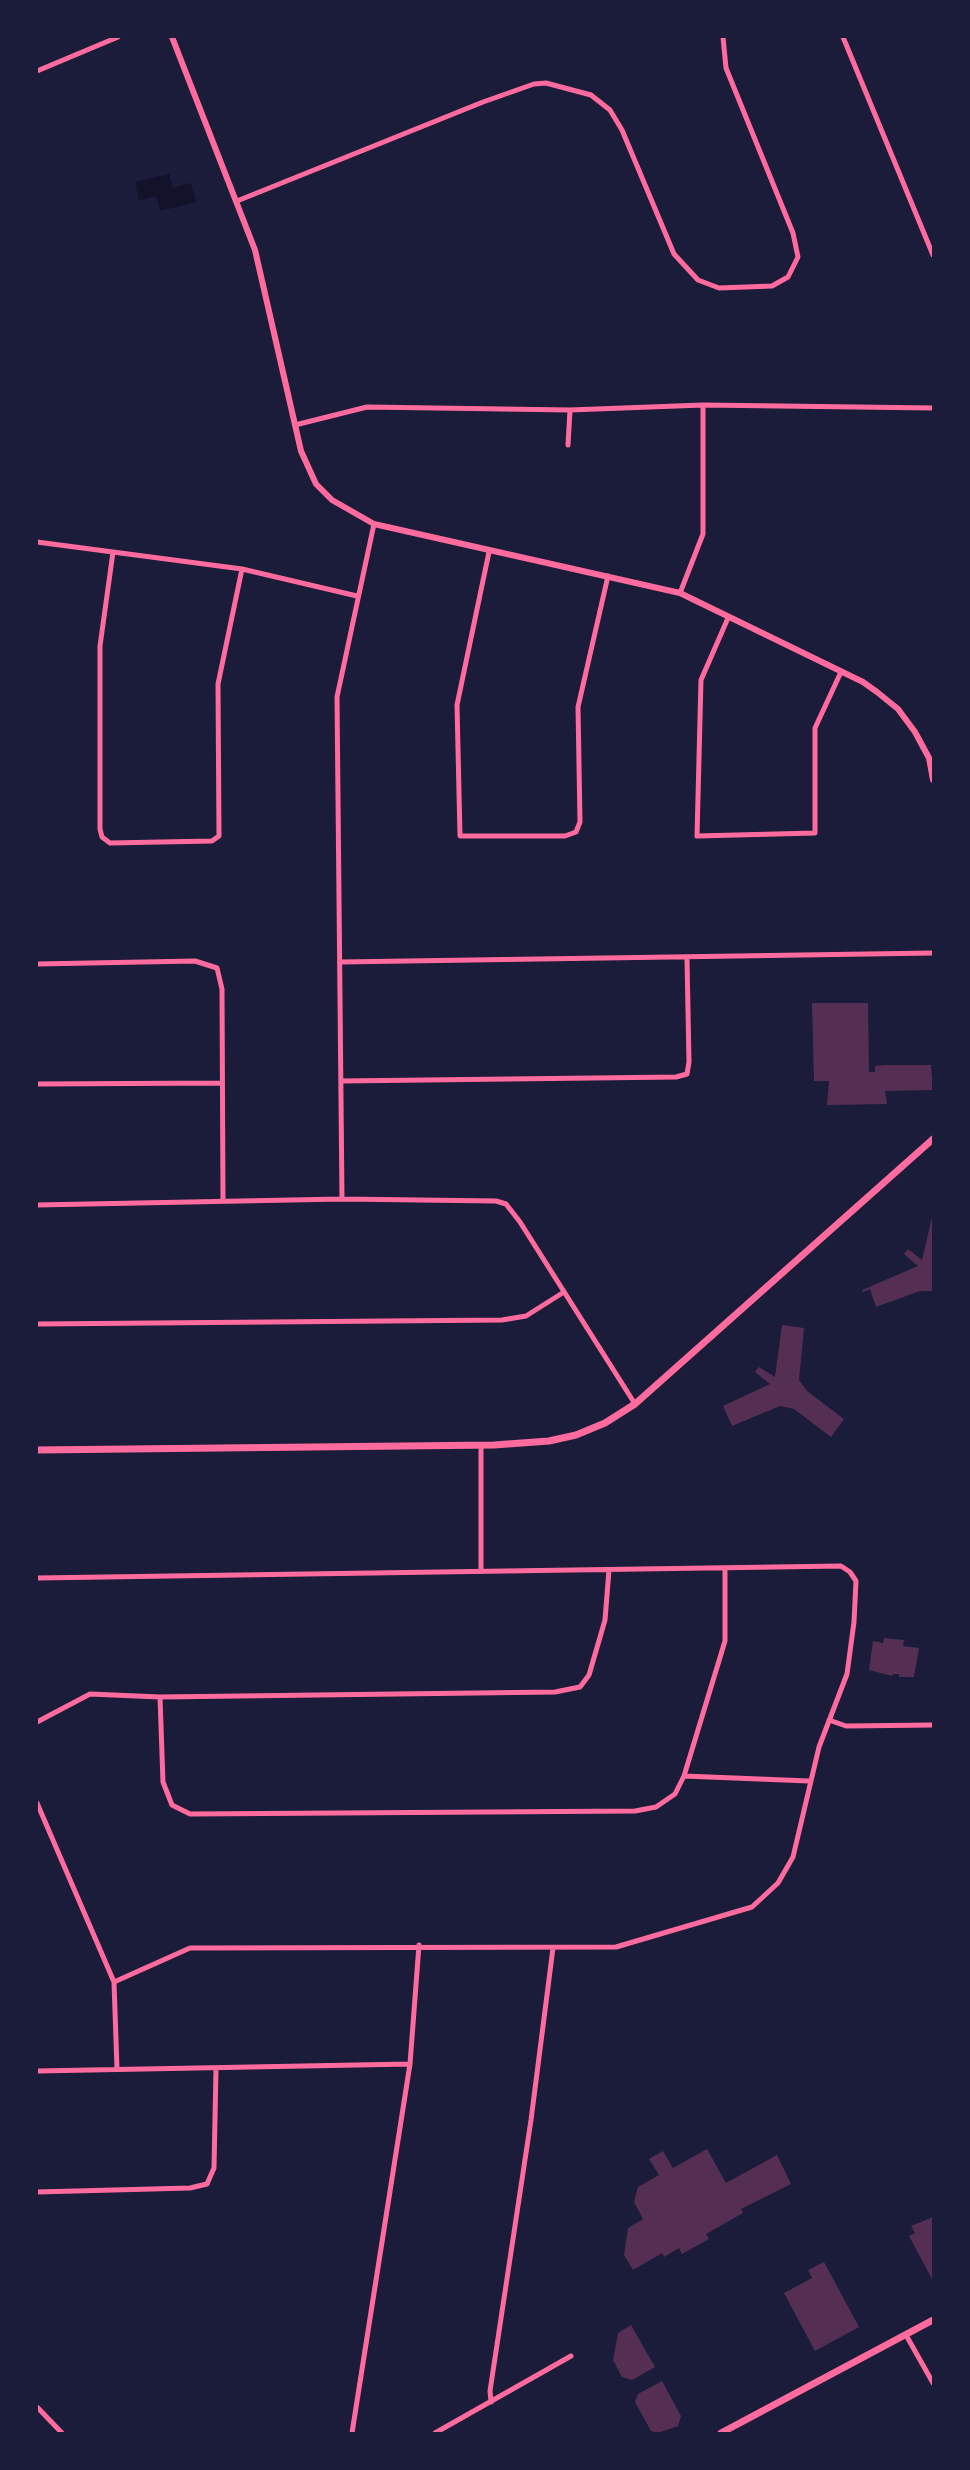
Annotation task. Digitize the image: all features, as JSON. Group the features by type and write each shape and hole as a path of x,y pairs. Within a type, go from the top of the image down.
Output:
{"main road":[{"path":"37,1450 481,1445 537,1443 576,1435 605,1423 635,1404 933,1139"},
{"path":"721,2433 933,2320"}],"street":[{"path":"37,71 118,37"},
{"path":"172,37 237,201 261,272 301,451 316,484 332,500 374,524 680,593 863,682 898,709 915,732 929,758 933,780"},
{"path":"237,201 483,102 534,84 546,83 591,95 610,110 622,130 674,254 698,280 719,288 772,286 788,277 798,257 726,68 723,37"},
{"path":"842,37 933,256"},
{"path":"295,425 367,407 570,410 703,405 933,408"},
{"path":"680,593 703,534 703,405"},
{"path":"568,445 570,410"},
{"path":"342,1199 337,697 374,524"},
{"path":"37,542 242,569 357,596"},
{"path":"113,552 100,646 100,829 102,837 110,843 212,841 219,836 218,684 242,569"},
{"path":"489,552 457,705 460,836 565,836 576,832 580,822 578,707 608,576"},
{"path":"729,618 701,680 697,836 815,833 815,729 841,672"},
{"path":"341,962 687,959 933,953"},
{"path":"342,1081 676,1077 687,1074 687,959"},
{"path":"37,964 195,961 217,968 222,989 223,1201"},
{"path":"37,1084 221,1083"},
{"path":"37,1205 342,1199 483,1199 506,1204 635,1404"},
{"path":"37,1324 502,1320 526,1316 564,1292"},
{"path":"481,1445 481,1570"},
{"path":"37,1578 481,1570 725,1570 841,1566 850,1572 856,1581 855,1622 847,1674 809,1781 788,1869 762,1900 740,1912 628,1945 553,1948 419,1945 190,1948 114,1982"},
{"path":"37,1723 90,1694 160,1697 555,1692 580,1687 589,1675 605,1620 609,1570"},
{"path":"160,1697 163,1782 172,1805 190,1814 635,1811 656,1807 675,1794 684,1776 725,1641 725,1570"},
{"path":"829,1720 846,1726 933,1725"},
{"path":"684,1776 809,1781"},
{"path":"37,1803 114,1982 117,2068"},
{"path":"352,2433 410,2064 419,1945"},
{"path":"491,2402 489,2391 529,2134 553,1948"},
{"path":"37,2071 410,2064"},
{"path":"37,2192 190,2188 207,2184 214,2168 216,2068"},
{"path":"906,2335 933,2383"},
{"path":"435,2433 571,2356"},
{"path":"37,2407 62,2433"}],"shaded area":[{"path":"169,174 173,188 191,183 196,202 160,211 156,196 139,200 135,182"}],"building":[{"path":"812,1003 868,1003 869,1072 875,1072 875,1066 931,1065 933,1090 885,1091 887,1104 827,1105 829,1081 814,1081"},
{"path":"933,1213 933,1291 920,1291 876,1307 870,1289 863,1292 862,1290 918,1266 904,1254 908,1249 922,1260"},
{"path":"782,1325 804,1328 799,1380 807,1391 844,1419 831,1437 794,1409 780,1406 732,1426 723,1406 770,1384 755,1372 759,1367 775,1377"},
{"path":"884,1638 904,1640 903,1646 919,1648 914,1677 899,1677 899,1674 892,1676 869,1670 873,1641 883,1643"},
{"path":"707,2149 726,2183 777,2155 791,2184 741,2209 743,2213 706,2234 709,2239 682,2254 679,2248 664,2257 662,2253 633,2270 624,2255 628,2228 643,2219 634,2202 638,2187 659,2175 649,2159 663,2151 673,2168"},
{"path":"933,2217 933,2281 909,2236 915,2233 911,2226"},
{"path":"824,2262 859,2327 815,2351 784,2293 812,2278 808,2270"},
{"path":"631,2325 655,2367 632,2380 622,2377 613,2360 618,2333"},
{"path":"662,2381 681,2416 678,2426 658,2433 651,2431 635,2402 638,2394"}]}
